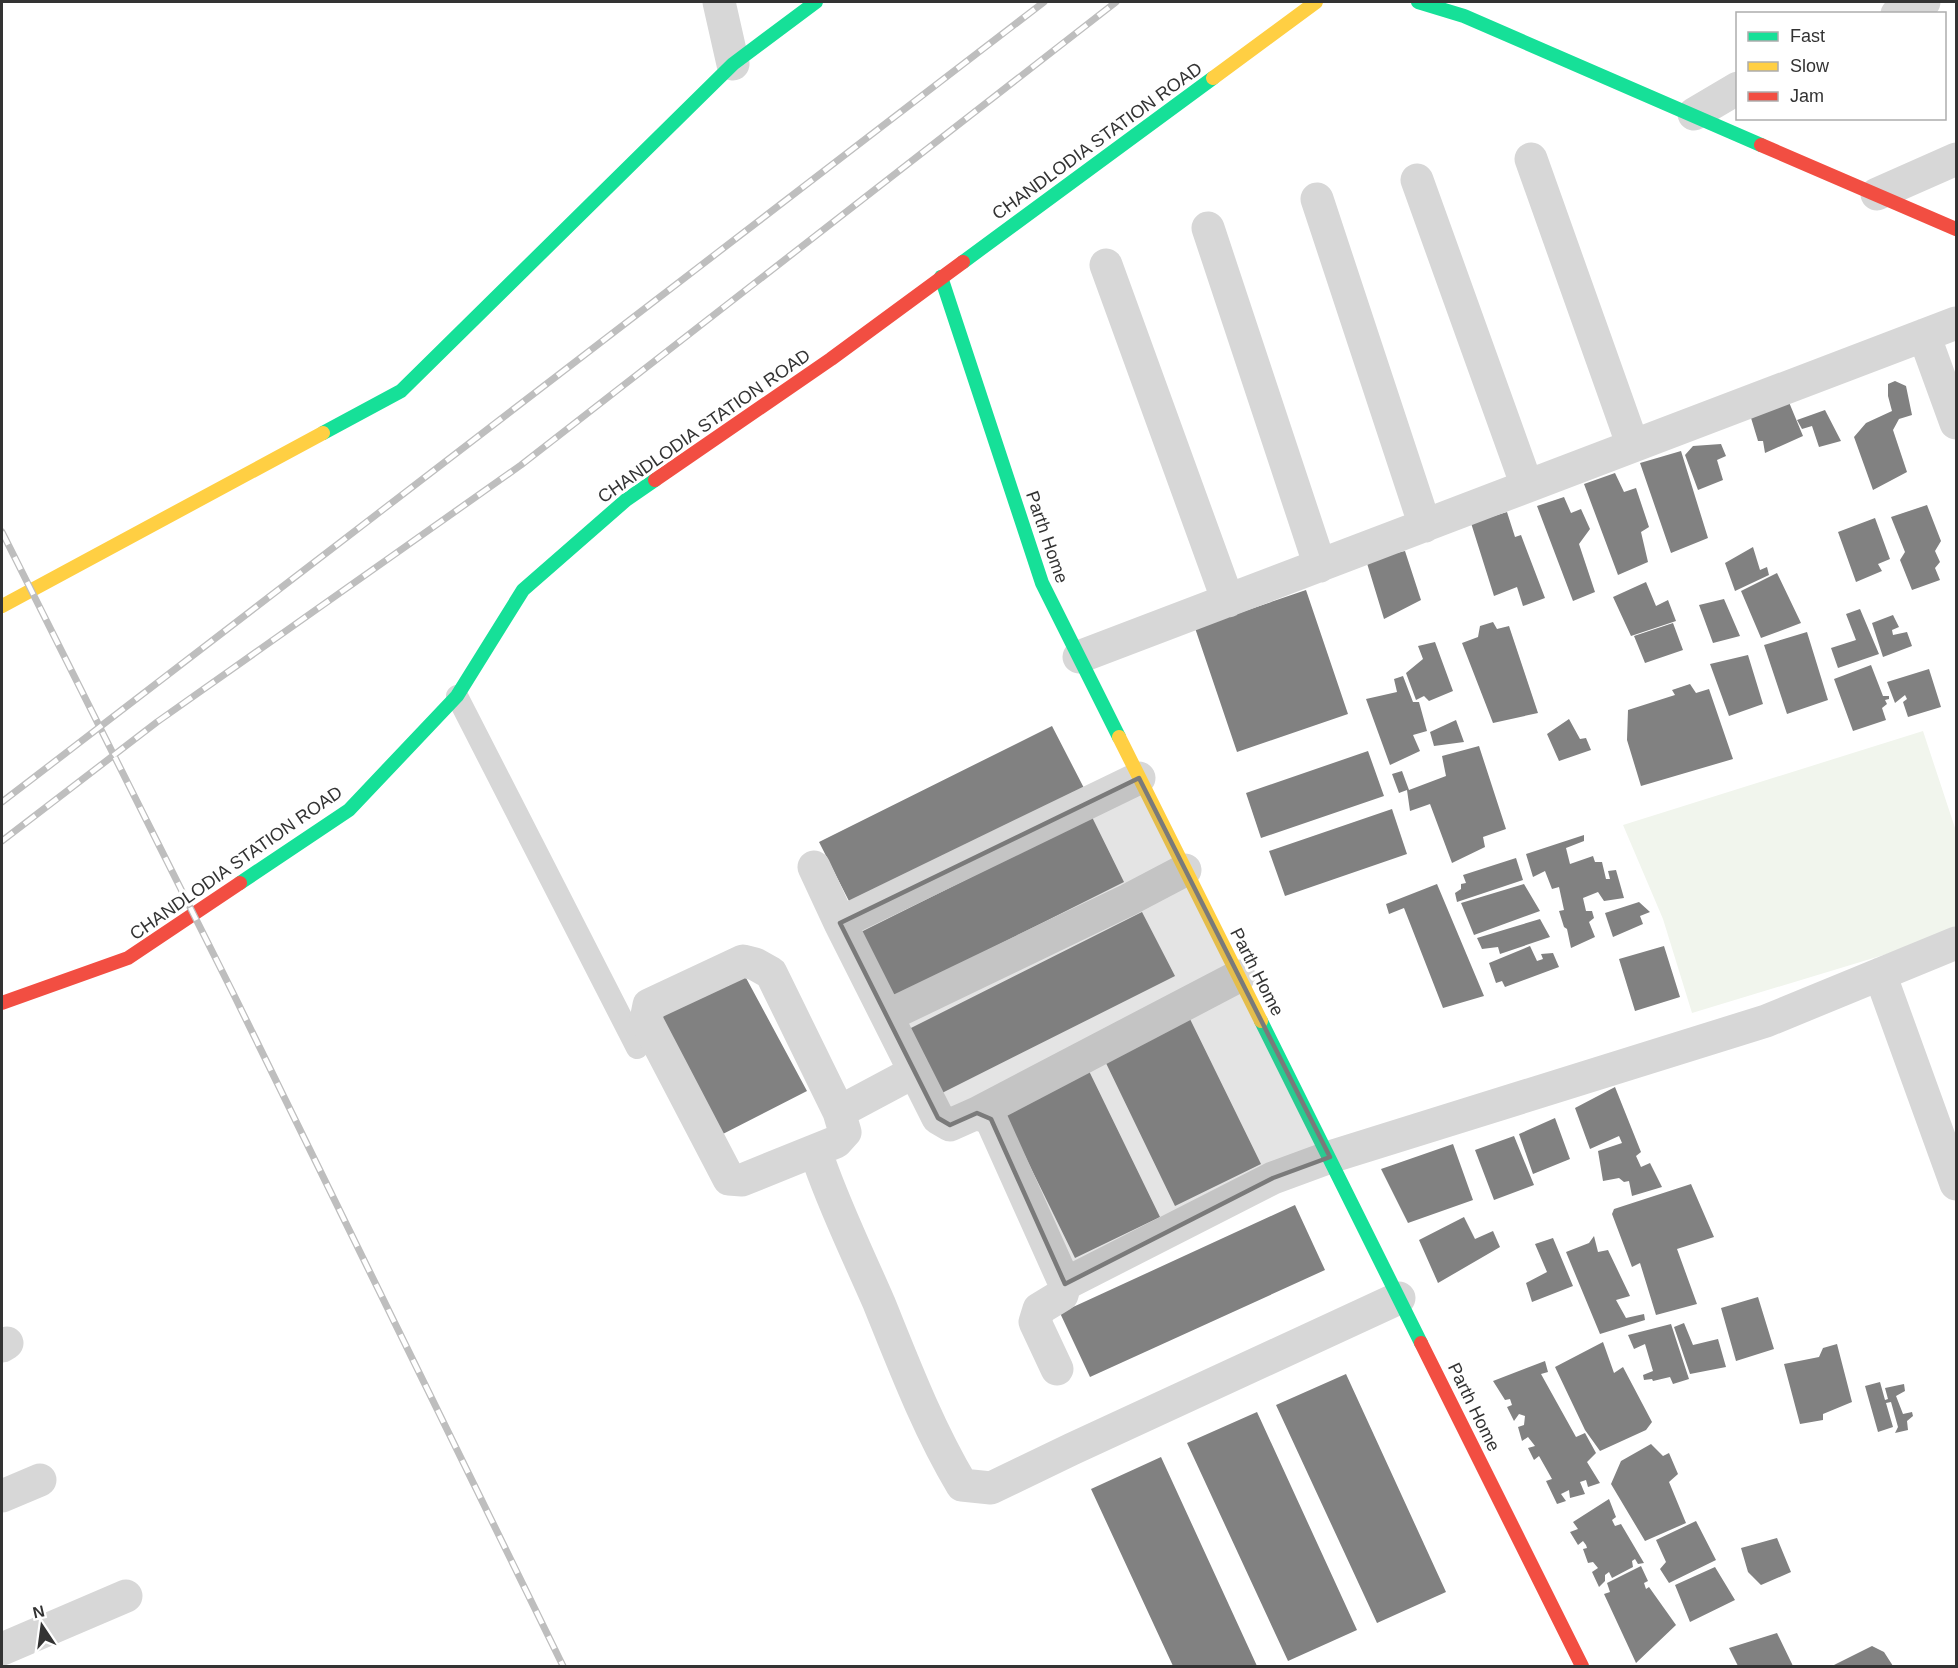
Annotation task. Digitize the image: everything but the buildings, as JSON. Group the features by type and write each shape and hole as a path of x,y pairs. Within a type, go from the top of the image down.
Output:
{"street":[{"path":"719,2 733,64"},
{"path":"2,606 400,392 733,64 816,2"},
{"name":"CHANDLODIA STATION ROAD","path":"2,1003 128,958 349,810 457,696 523,590 626,500 831,359 1316,2"},
{"path":"1418,2 1464,16 1956,229"},
{"path":"1902,12 1924,2"},
{"path":"1694,114 1736,89"},
{"path":"1531,159 1633,446"},
{"path":"1876,194 1956,159"},
{"path":"1417,180 1527,486"},
{"path":"1317,199 1425,526"},
{"path":"1208,228 1320,566"},
{"path":"1106,265 1228,601"},
{"name":"Parth Home","path":"940,278 1042,583 1582,1666"},
{"path":"1079,657 1956,323"},
{"path":"1924,335 1956,423"},
{"path":"840,923 1139,778"},
{"path":"814,867 938,1118 950,1125 1239,976"},
{"path":"886,1016 1128,900 1185,870"},
{"path":"1065,1284 1273,1178 1330,1157 1766,1021 1956,943"},
{"path":"743,961 755,964 771,973 839,1112 845,1132 836,1142 742,1180 729,1179 646,1020 649,1005 743,961"},
{"path":"1880,974 1956,1184"},
{"path":"839,1112 914,1072"},
{"path":"977,1113 991,1119 1065,1284 1062,1295 1039,1309 1035,1322 1057,1369"},
{"path":"820,1164 833,1200 919,1399 945,1456 962,1485 991,1488 1399,1298"},
{"path":"2,1496 40,1480"},
{"path":"2,1649 126,1596"}],"lane":[{"path":"457,696 637,1048"}],"highlighted area":[{"path":"1139,778 1330,1157 1273,1178 1065,1284 991,1119 977,1113 950,1125 938,1118 840,923"}],"shaded area":[{"path":"1923,731 1956,831 1956,933 1692,1013 1663,919 1623,825"}],"railway":[{"path":"2,802 1044,2"},
{"path":"2,841 157,722 521,465 1116,2"},
{"path":"2,532 234,995 563,1666"}],"traffic: fast":[{"path":"323,433 401,391 733,64 816,2"},
{"path":"1418,2 1464,16 1761,145"},
{"path":"963,262 1213,78"},
{"path":"941,277 1042,583 1119,737"},
{"path":"240,883 349,810 457,696 523,590 626,500 655,480"},
{"path":"1261,1021 1421,1343"}],"traffic: slow":[{"path":"1213,78 1316,2"},
{"path":"2,606 323,433"},
{"path":"1119,737 1261,1021"}],"traffic: jam":[{"path":"1761,145 1956,229"},
{"path":"655,480 831,359 963,262"},
{"path":"2,1003 128,958 240,883"},
{"path":"1421,1343 1582,1666"}]}
